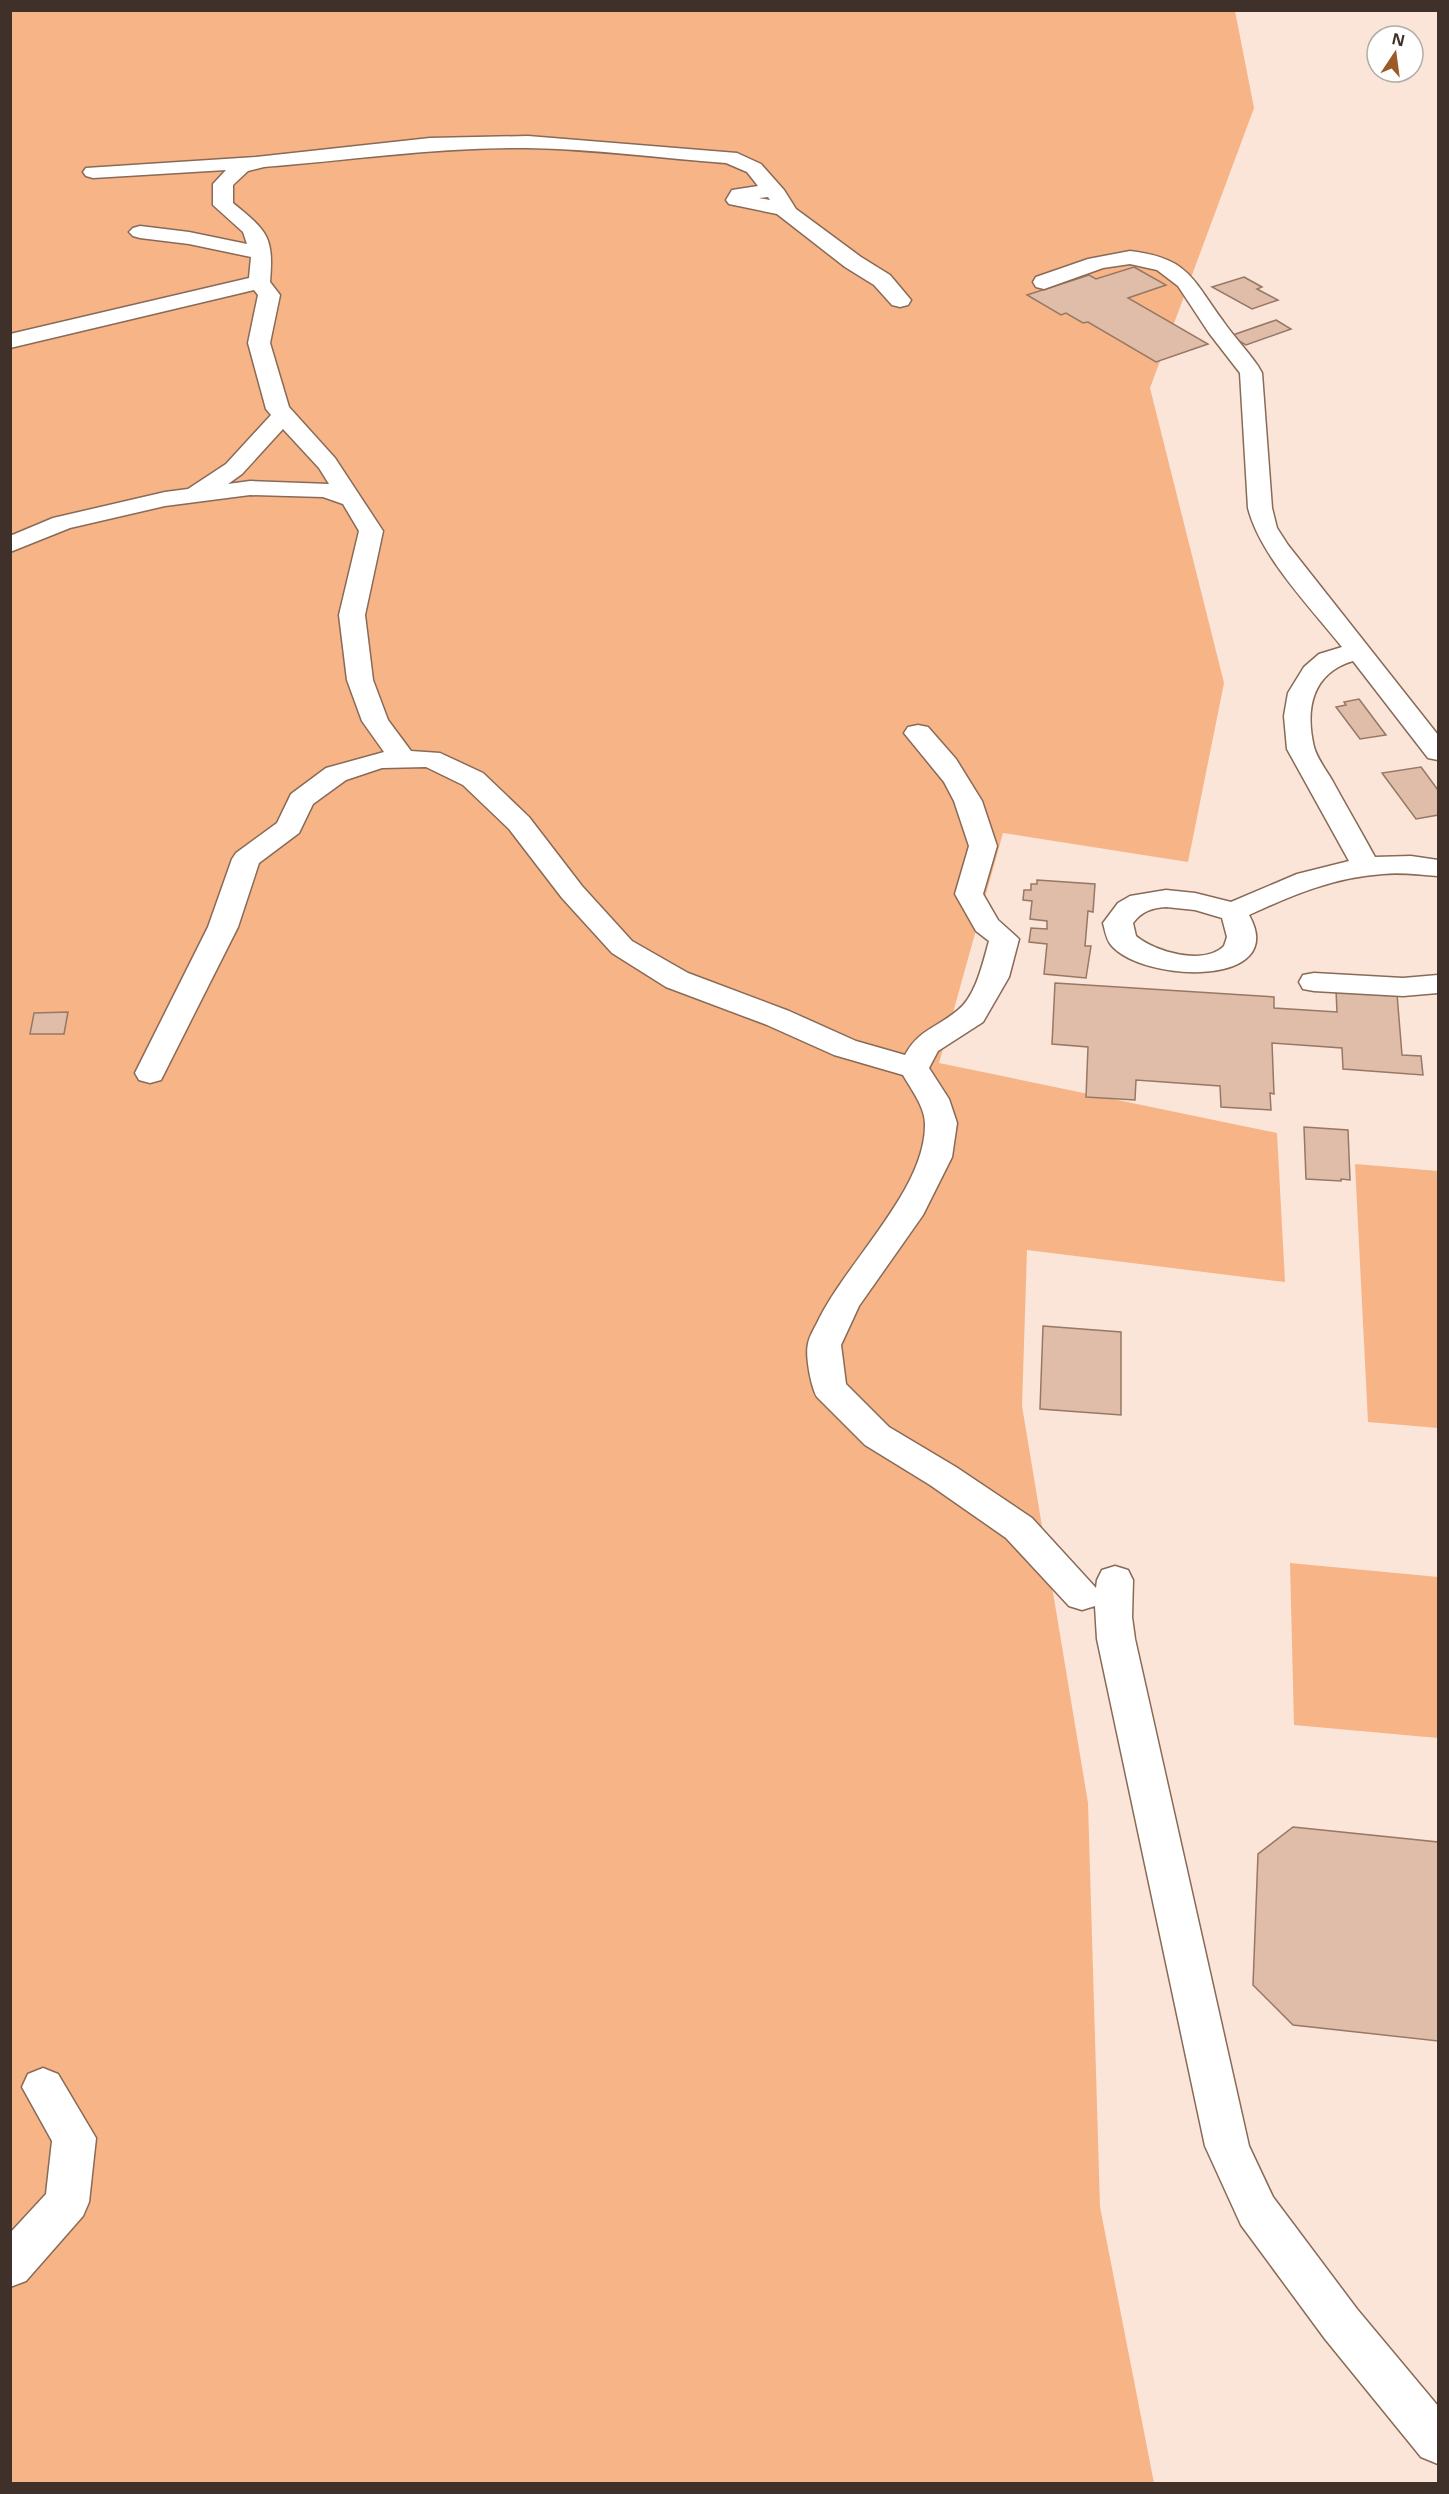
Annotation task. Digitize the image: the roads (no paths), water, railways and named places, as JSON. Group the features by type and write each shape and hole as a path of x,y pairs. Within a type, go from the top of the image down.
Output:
{"lane":[{"path":"93,172 262,161 370,152 430,144 528,141 730,157 754,168 773,189 787,213 853,262 882,280 900,300"},
{"path":"262,161 241,167 223,184 223,205 252,229 262,253 259,282 269,295 259,343 278,409 327,463 371,531 352,615 360,680 375,721 404,760"},
{"path":"773,189 739,194 736,200 785,209"},
{"path":"140,232 189,238 262,253"},
{"path":"1044,282 1115,258 1133,256 1152,260 1182,277 1212,323 1241,356 1251,373 1260,508 1265,528 1277,549 1438,753"},
{"path":"10,341 204,297 259,282"},
{"path":"194,495 234,469 283,415"},
{"path":"10,545 62,523 165,499 194,495 250,488 326,490 352,499"},
{"path":"1358,651 1328,660 1313,672 1301,693 1297,716 1301,749 1366,866"},
{"path":"914,1068 926,1045 972,1015 994,977 1004,939 986,925 969,894 983,846 974,827 968,802 948,764 918,733"},
{"path":"150,1073 223,927 246,859 289,827 301,800 336,774 380,760 430,759 473,779 519,823 572,892 622,947 677,980 778,1018 845,1048 914,1068 933,1099 941,1123 936,1157 911,1207 844,1302 824,1345 828,1388 878,1436 943,1476 1019,1528 1098,1588 1113,1617 1227,2146 1257,2211 1341,2324 1438,2441"},
{"path":"1233,912 1267,895 1318,876 1389,863 1438,868"},
{"path":"1314,982 1403,987 1438,984"},
{"path":"10,2266 68,2202 74,2138 43,2087"}]}
